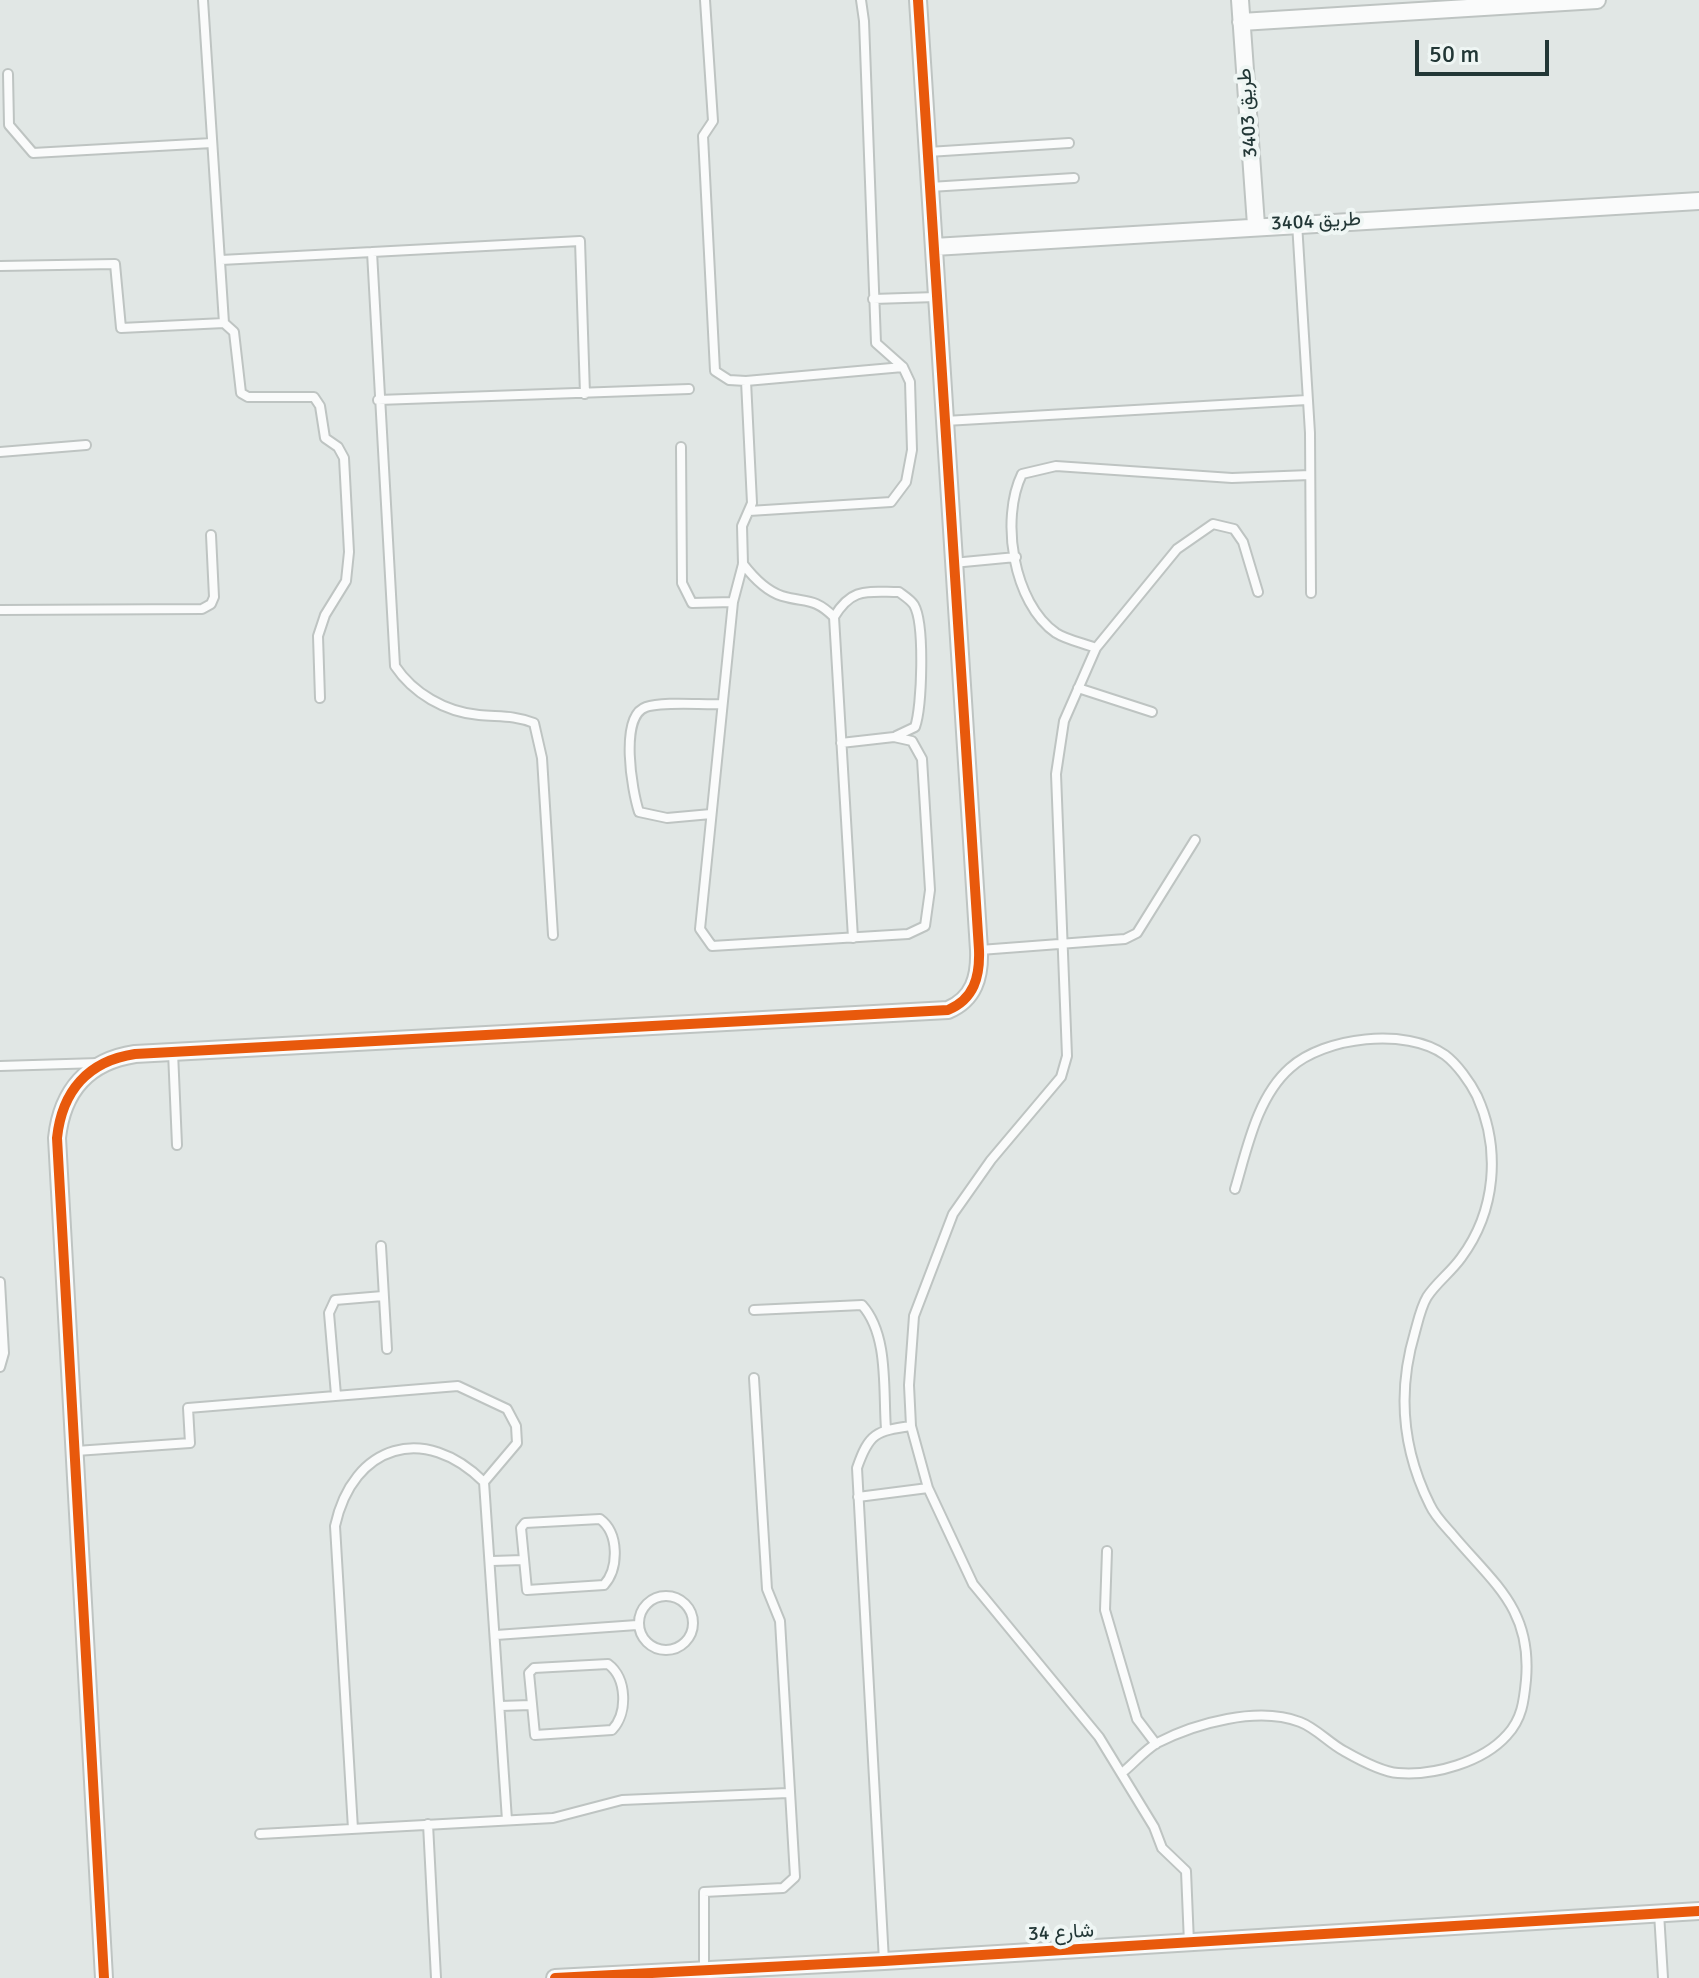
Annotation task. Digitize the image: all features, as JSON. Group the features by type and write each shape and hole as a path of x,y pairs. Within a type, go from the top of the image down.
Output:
{"street":[{"path":"104,1978 57,1138 59,1120 74,1087 100,1063 125,1056 948,1010 971,993 979,965 979,950 942,421 918,0"},
{"name":"طريق 3403","path":"1240,0 1256,225"},
{"path":"1241,22 1430,5 1597,0"},
{"name":"طريق 3404","path":"934,247 1256,225 1699,201"},
{"name":"شارع 34","path":"555,1978 1699,1911"}],"lane":[{"path":"203,0 224,323"},
{"path":"705,0 713,121 703,136 715,371 729,380 746,381 903,367"},
{"path":"749,511 891,502 906,482 912,450 910,382 903,367 876,343 861,0"},
{"path":"8,74 9,125 33,153 212,143"},
{"path":"928,152 1069,143"},
{"path":"930,187 1074,178"},
{"path":"1297,223 1310,475 1311,593"},
{"path":"221,260 580,241 585,394"},
{"path":"372,252 395,666 406,683 422,696 475,715 513,715 534,723 542,758 553,935"},
{"path":"0,266 115,264 121,328 224,323 234,332 241,393 248,397 314,397 320,406 325,438 338,447 344,458 349,552 346,581 325,615 318,636 320,698"},
{"path":"873,299 936,297"},
{"path":"746,381 752,503 742,526 743,564 733,602 700,929 712,946 908,934 925,926 930,890 922,759 912,741 894,737 841,743"},
{"path":"378,400 689,389"},
{"path":"942,421 1307,400"},
{"path":"0,452 86,445"},
{"path":"681,447 682,583 692,603 733,602"},
{"path":"1096,648 1057,634 1030,604 1012,532 1016,486 1022,474 1036,469 1099,467 1232,478 1310,475"},
{"path":"1189,1943 1186,1871 1162,1848 1154,1827 1123,1772 1099,1737 973,1584 928,1488 911,1426 909,1385 914,1316 953,1214 991,1160 1061,1077 1067,1056 1056,774 1064,721 1078,688 1096,648 1177,549 1213,524 1234,529 1243,542 1258,592"},
{"path":"0,610 202,609 211,604 214,597 211,535"},
{"path":"952,563 1016,557"},
{"path":"743,564 757,581 781,596 820,603 834,617"},
{"path":"853,938 834,617 845,599 864,592 899,592 914,605 918,622 920,712 915,727 894,737"},
{"path":"1078,688 1152,712"},
{"path":"711,814 667,818 639,812 633,793 630,729 636,715 646,707 722,704"},
{"path":"979,950 1110,943 1137,933 1195,840"},
{"path":"1123,1772 1156,1744 1231,1717 1275,1717 1302,1723 1342,1751 1395,1774 1440,1771 1496,1747 1510,1732 1523,1708 1527,1667 1524,1628 1511,1599 1432,1510 1411,1464 1403,1417 1407,1359 1425,1299 1463,1255 1486,1210 1494,1171 1487,1124 1476,1093 1444,1054 1417,1043 1390,1040 1347,1044 1315,1052 1289,1068 1266,1099 1235,1189"},
{"path":"173,1052 177,1145"},
{"path":"0,1066 100,1063"},
{"path":"381,1246 387,1349"},
{"path":"0,1282 4,1353 0,1367"},
{"path":"336,1395 329,1313 335,1300 383,1296"},
{"path":"754,1310 862,1305 873,1317 880,1345 886,1429"},
{"path":"704,1969 704,1892 783,1888 795,1877 780,1621 767,1589 754,1378"},
{"path":"76,1451 190,1443 188,1408 458,1386 507,1409 516,1426 517,1443 484,1482"},
{"path":"884,1961 857,1468 864,1446 886,1429 911,1426"},
{"path":"353,1829 335,1526 340,1506 366,1465 389,1451 412,1447 442,1452 464,1462 484,1482 492,1561 507,1820"},
{"path":"858,1497 928,1488"},
{"path":"600,1519 612,1535 614,1566 604,1585 527,1590 523,1560 521,1528 525,1523 600,1519"},
{"path":"1107,1551 1105,1610 1137,1719 1156,1744"},
{"path":"492,1561 523,1560"},
{"path":"672,1595 687,1604 694,1620 690,1637 677,1649 659,1650 644,1641 637,1625 641,1608 654,1597 672,1595"},
{"path":"496,1635 637,1625"},
{"path":"608,1664 621,1680 623,1711 612,1730 535,1735 531,1705 529,1673 534,1668 608,1664"},
{"path":"500,1706 531,1705"},
{"path":"260,1834 553,1818 622,1800 788,1793"},
{"path":"428,1824 436,1978"},
{"path":"1659,1913 1663,1978"}],"cycle path":[{"path":"104,1978 57,1138 65,1106 80,1081 104,1063 135,1054 948,1010 964,1000 974,986 979,950 918,0"},
{"path":"555,1978 1699,1911"}]}
